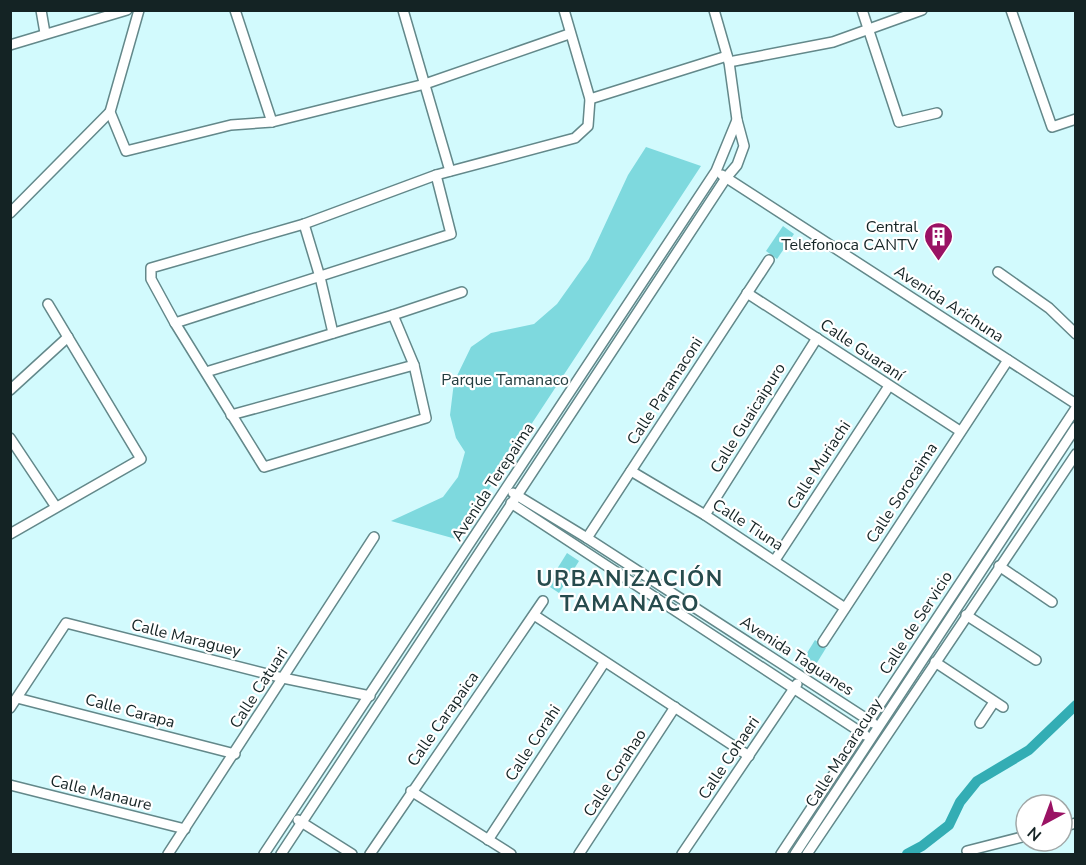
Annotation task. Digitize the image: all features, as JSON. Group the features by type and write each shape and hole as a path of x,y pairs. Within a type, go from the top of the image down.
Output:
{"street":[{"path":"41,10 45,33"},
{"path":"10,45 128,10"},
{"path":"10,213 110,112 139,10"},
{"path":"235,10 272,122"},
{"path":"403,10 450,171"},
{"path":"393,315 414,365 426,418 264,467 175,323 151,279 151,268 304,224 436,175 574,138 588,126 590,99 564,10"},
{"name":"Avenida Terepaima","path":"280,855 726,178 737,165 744,146 728,59 714,10"},
{"path":"862,10 899,122 937,113"},
{"path":"590,99 728,59 833,42 922,10"},
{"path":"1011,10 1053,127 1076,119"},
{"path":"110,112 126,151 231,125 272,122 425,84 570,34"},
{"name":"Avenida Terepaima","path":"264,855 716,171 738,120"},
{"name":"Avenida Arichuna","path":"716,171 1076,406"},
{"path":"175,323 451,234 436,175"},
{"path":"304,224 320,277 333,333"},
{"name":"Calle Paramaconi","path":"587,538 769,260"},
{"path":"998,272 1049,308 1076,334"},
{"path":"206,372 462,292"},
{"name":"Calle Guaraní","path":"747,293 960,431"},
{"path":"10,534 141,459 48,304"},
{"path":"10,390 68,337"},
{"name":"Calle Guaicaipuro","path":"705,515 817,338"},
{"name":"Calle Sorocaima","path":"823,642 1008,360"},
{"path":"231,415 414,365"},
{"name":"Calle Muriachi","path":"775,560 889,386"},
{"name":"Calle de Servicio","path":"781,855 1076,406"},
{"name":"Calle Macaracuay","path":"807,855 875,742 879,727 1076,427"},
{"path":"10,438 56,507"},
{"name":"Calle Macaracuay","path":"795,855 875,742 888,733 1076,454"},
{"name":"Calle Tiuna","path":"631,471 705,515 845,608"},
{"name":"Avenida Taguanes","path":"507,489 514,499 875,742"},
{"name":"Avenida Taguanes","path":"514,499 587,538 888,733"},
{"name":"Calle Catuari","path":"168,855 374,537"},
{"path":"999,566 1053,602"},
{"name":"Calle Carapaica","path":"370,855 411,791 543,601"},
{"path":"534,615 749,756"},
{"path":"966,615 1036,660"},
{"name":"Calle Maraguey","path":"17,698 66,623 283,678 370,696"},
{"path":"935,662 998,705 980,723"},
{"name":"Calle Corahi","path":"488,840 604,663"},
{"name":"Calle Cohaeri","path":"682,855 801,677"},
{"path":"10,708 17,698"},
{"name":"Calle Carapa","path":"17,698 235,754"},
{"name":"Calle Corahao","path":"579,855 675,707"},
{"name":"Calle Manaure","path":"10,785 185,829"},
{"path":"411,791 511,855"},
{"path":"291,815 352,855"},
{"path":"967,851 1014,839"}],"green space":[{"name":"Parque Tamanaco","path":"646,147 701,166 456,539 391,521 443,497 458,477 465,452 456,438 450,415 454,382 471,347 491,333 534,324 557,304 589,259 628,175"},
{"path":"783,226 794,234 777,259 766,251"},
{"path":"567,553 579,561 559,593 547,585"},
{"path":"815,640 826,648 810,674 799,666"}],"waterway":[{"path":"907,854 922,846 949,825 960,802 977,781 1029,750 1076,705"}],"place":[{"name":"Central Telefonoca CANTV","path":"939,262"}],"district":[{"name":"URBANIZACIÓN TAMANACO","path":"630,592"}]}
